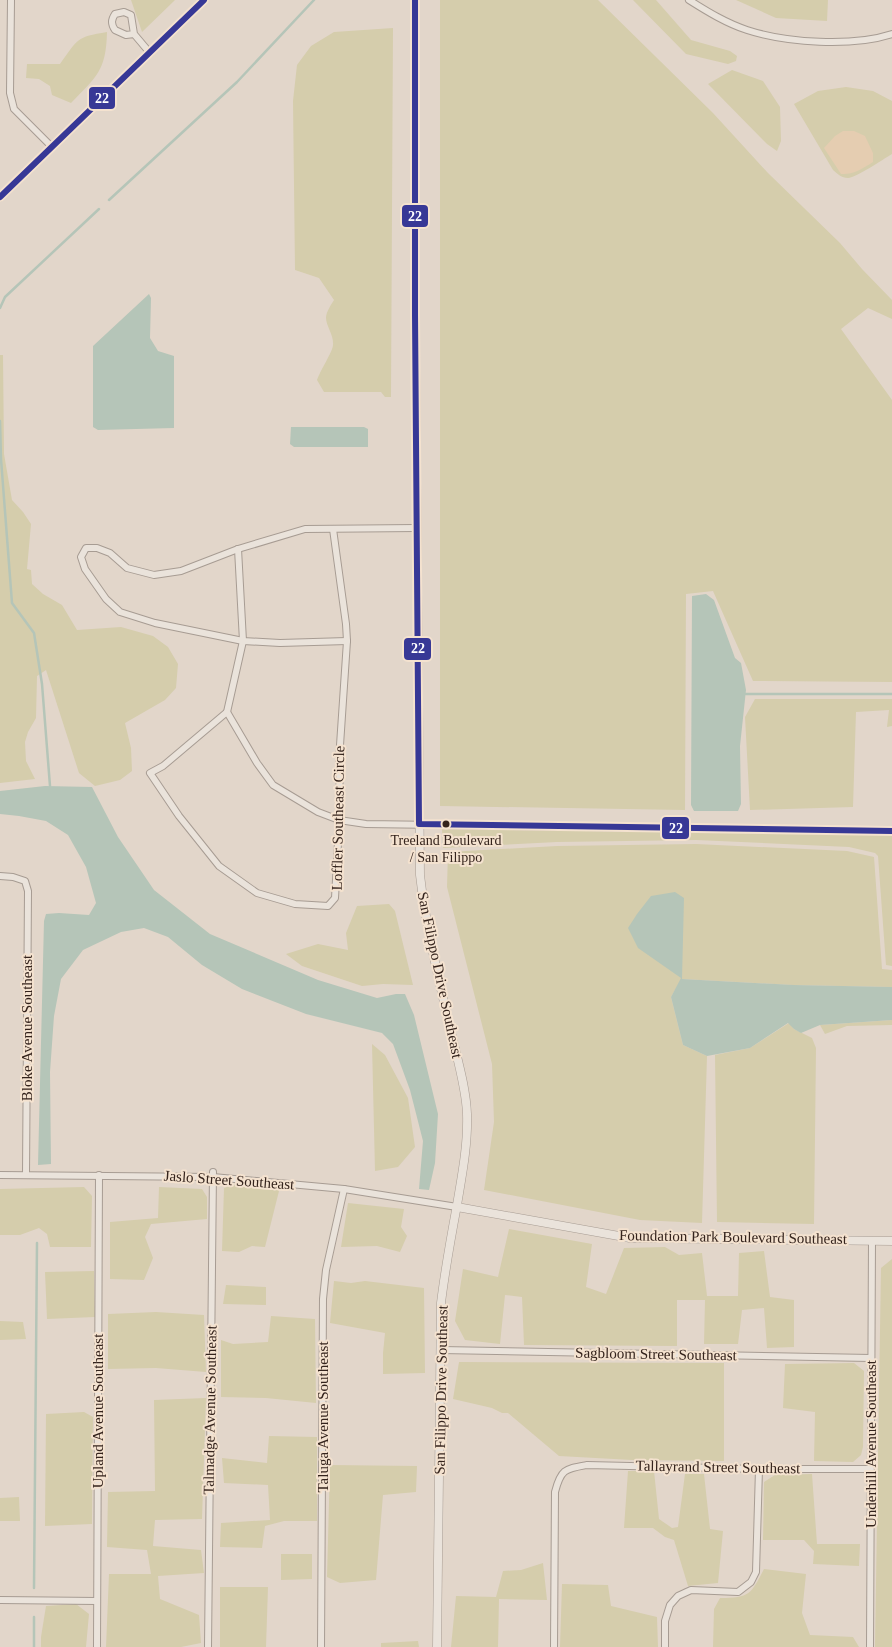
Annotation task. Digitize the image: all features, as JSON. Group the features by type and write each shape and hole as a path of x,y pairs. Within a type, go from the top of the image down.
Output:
{"street":[{"path":"11,0 10,93 14,109 52,147"},
{"path":"0,197 204,0"},
{"name":"San Filippo Drive Southeast","path":"415,0 420,875 433,951 460,1068 467,1112 464,1162 441,1303 437,1647"},
{"path":"689,0 718,18 748,30 787,40 852,41 892,34"},
{"path":"134,34 150,53"},
{"path":"347,641 280,643 243,641 155,623 120,612 106,599 85,569 81,557 86,548 97,548 110,553 127,568 154,575 181,571 238,549 305,530 417,528"},
{"name":"Loffler Southeast Circle","path":"227,712 163,766 150,773 179,816 219,866 257,893 295,904 328,906 336,898 339,760 347,641 333,529"},
{"path":"238,549 243,641 227,712 256,763 274,785 318,812 339,820 366,824 892,831"},
{"name":"Bloke Avenue Southeast","path":"0,876 13,876 24,881 28,891 26,1175"},
{"name":"Jaslo Street Southeast","path":"0,1175 213,1174 344,1189 456,1207"},
{"name":"Talmadge Avenue Southeast","path":"208,1647 213,1174"},
{"name":"Upland Avenue Southeast","path":"97,1647 99,1175"},
{"name":"Taluga Avenue Southeast","path":"321,1647 323,1300 326,1270 344,1189"},
{"name":"Foundation Park Boulevard Southeast","path":"456,1207 630,1238 892,1241"},
{"name":"Underhill Avenue Southeast","path":"870,1647 872,1241"},
{"name":"Sagbloom Street Southeast","path":"441,1350 871,1358"},
{"name":"Tallayrand Street Southeast","path":"554,1647 554,1492 559,1477 567,1468 587,1465 759,1469 870,1469"},
{"path":"665,1647 665,1621 670,1606 678,1596 691,1590 738,1592 751,1582 756,1572 759,1469"},
{"path":"0,1600 98,1601"}],"shaded area":[{"path":"131,0 175,0 142,32"},
{"path":"440,0 598,0 713,113 768,173 840,243 892,300 892,319 868,308 841,329 892,400 892,682 753,681 713,591 686,594 685,810 440,806"},
{"path":"633,0 656,0 691,40 730,51 737,56 736,61 728,64 686,54"},
{"path":"736,0 828,0 827,21 776,18"},
{"path":"393,28 391,397 385,397 381,392 324,392 317,380 332,348 333,341 326,318 334,300 319,278 295,270 293,101 297,65 311,46 334,32"},
{"path":"107,32 105,56 98,72 94,79 71,103 52,95 50,86 39,79 26,78 27,64 60,64 75,44 83,38"},
{"path":"732,70 763,81 780,107 781,141 777,151 767,144 708,84"},
{"path":"846,87 873,91 892,101 892,154 863,172 848,178 841,177 833,170 794,104 818,91"},
{"path":"149,294 151,298 150,338 158,351 174,356 174,428 98,430 93,427 93,346"},
{"path":"0,355 3,355 4,454 12,500 31,524 27,569 31,570 32,584 43,594 62,605 77,630 121,627 153,636 168,647 178,664 176,688 165,700 125,723 131,748 132,771 120,780 95,786 79,773 46,670 37,676 36,718 25,742 26,761 35,779 0,783"},
{"path":"291,427 364,427 368,429 368,447 294,447 290,444"},
{"path":"706,594 714,600 735,658 741,663 746,690 740,746 741,804 738,811 694,811 691,805 692,596"},
{"path":"755,699 892,699 892,726 887,727 889,710 856,712 853,807 750,810 745,717"},
{"path":"45,786 92,787 118,837 154,890 210,934 318,980 377,998 405,994 414,1015 438,1114 435,1163 429,1190 419,1189 423,1141 410,1090 393,1044 382,1033 306,1014 242,989 202,965 168,937 144,928 121,932 83,950 61,979 54,1016 50,1072 51,1164 38,1165 44,921 46,914 89,915 96,903 86,867 68,835 46,821 0,814 0,791"},
{"path":"442,829 892,835 892,966 886,965 878,856 875,853 849,847 696,840 557,842 443,848"},
{"path":"696,844 847,851 874,857 882,969 892,970 892,987 792,985 682,979 684,898 682,978 671,997 683,1045 707,1056 702,1223 640,1220 484,1190 494,1122 492,1064 447,887 448,852 557,846"},
{"path":"675,892 684,898 682,979 794,985 892,987 892,1020 820,1025 801,1033 788,1023 750,1048 707,1056 683,1045 671,997 681,978 638,948 628,928 651,896"},
{"path":"389,904 395,911 413,985 383,984 362,986 302,966 286,954 318,944 348,950 346,933 357,906"},
{"path":"892,1020 892,1025 847,1026 825,1034 820,1025"},
{"path":"789,1023 794,1029 812,1038 816,1048 814,1224 717,1222 715,1055 750,1048"},
{"path":"372,1044 385,1055 408,1098 415,1147 398,1167 375,1171"},
{"path":"233,1185 280,1187 265,1247 252,1246 239,1252 222,1251 224,1188"},
{"path":"84,1187 92,1196 91,1247 50,1247 47,1234 39,1228 20,1235 0,1235 0,1189"},
{"path":"159,1187 202,1189 207,1197 207,1219 151,1224 145,1237 153,1258 144,1280 110,1279 110,1222 158,1218"},
{"path":"348,1203 404,1209 401,1227 407,1236 400,1252 377,1246 341,1247"},
{"path":"509,1229 592,1244 586,1287 606,1294 624,1248 665,1247 679,1255 702,1253 707,1296 738,1296 739,1253 764,1251 770,1297 794,1300 794,1347 767,1348 764,1308 742,1310 738,1344 704,1344 705,1300 677,1300 677,1346 524,1345 522,1297 505,1295 500,1344 465,1340 455,1321 463,1269 498,1277"},
{"path":"892,1259 892,1647 875,1647 881,1268"},
{"path":"94,1271 95,1317 47,1319 45,1272"},
{"path":"334,1281 351,1283 365,1281 424,1288 425,1373 383,1374 385,1333 330,1323"},
{"path":"226,1285 266,1287 266,1305 223,1304"},
{"path":"156,1312 204,1315 206,1372 156,1368 108,1369 108,1314"},
{"path":"271,1316 315,1319 316,1403 266,1398 221,1397 221,1340 233,1344 268,1342"},
{"path":"0,1321 23,1322 26,1339 0,1340"},
{"path":"459,1362 724,1363 724,1461 632,1460 559,1456 508,1413 453,1399"},
{"path":"854,1363 864,1371 863,1447 861,1455 853,1462 814,1461 815,1412 783,1408 785,1364"},
{"path":"206,1398 202,1519 155,1520 153,1546 201,1550 204,1573 158,1576 160,1599 199,1615 201,1643 181,1647 106,1647 109,1574 151,1574 147,1550 107,1547 108,1492 155,1491 154,1400"},
{"path":"84,1412 93,1417 92,1524 45,1526 46,1414"},
{"path":"269,1436 317,1437 317,1521 284,1521 265,1526 262,1548 220,1547 221,1523 270,1520 268,1485 224,1483 222,1458 267,1463"},
{"path":"330,1465 417,1466 416,1492 383,1495 376,1580 340,1583 327,1577"},
{"path":"628,1471 654,1471 659,1519 672,1528 678,1527 685,1474 704,1474 710,1529 723,1531 718,1583 688,1586 674,1540 665,1537 653,1528 624,1528"},
{"path":"812,1474 817,1544 860,1544 859,1566 813,1564 814,1551 804,1540 763,1540 764,1482 775,1475"},
{"path":"19,1497 20,1521 0,1521 0,1498"},
{"path":"281,1554 312,1554 312,1579 281,1580"},
{"path":"543,1563 547,1600 499,1599 498,1647 451,1647 456,1596 496,1597 503,1571 521,1570"},
{"path":"764,1569 806,1574 802,1613 810,1635 853,1637 859,1647 713,1647 714,1609 720,1598 738,1597 748,1593 756,1584"},
{"path":"562,1584 608,1585 611,1606 657,1617 658,1647 560,1647"},
{"path":"220,1587 268,1587 266,1647 220,1647"},
{"path":"76,1604 89,1614 86,1647 41,1647 46,1606"},
{"path":"418,1641 419,1647 381,1647 381,1643"}],"sand":[{"path":"843,131 854,131 865,136 873,153 873,162 854,172 841,174 824,148 835,136"}],"waterway":[{"path":"109,200 237,82 314,0"},
{"path":"0,308 5,297 99,209"},
{"path":"0,421 1,459 12,603 34,633 42,684 50,786"},
{"path":"746,694 892,694"},
{"path":"34,1588 37,1243"},
{"path":"34,1617 34,1647"}],"transit line":[{"name":"22","path":"0,197 204,0"},
{"name":"22","path":"415,0 415,315 419,824 892,831"}],"place":[{"name":"Treeland Boulevard / San Filippo","path":"446,824"}]}
